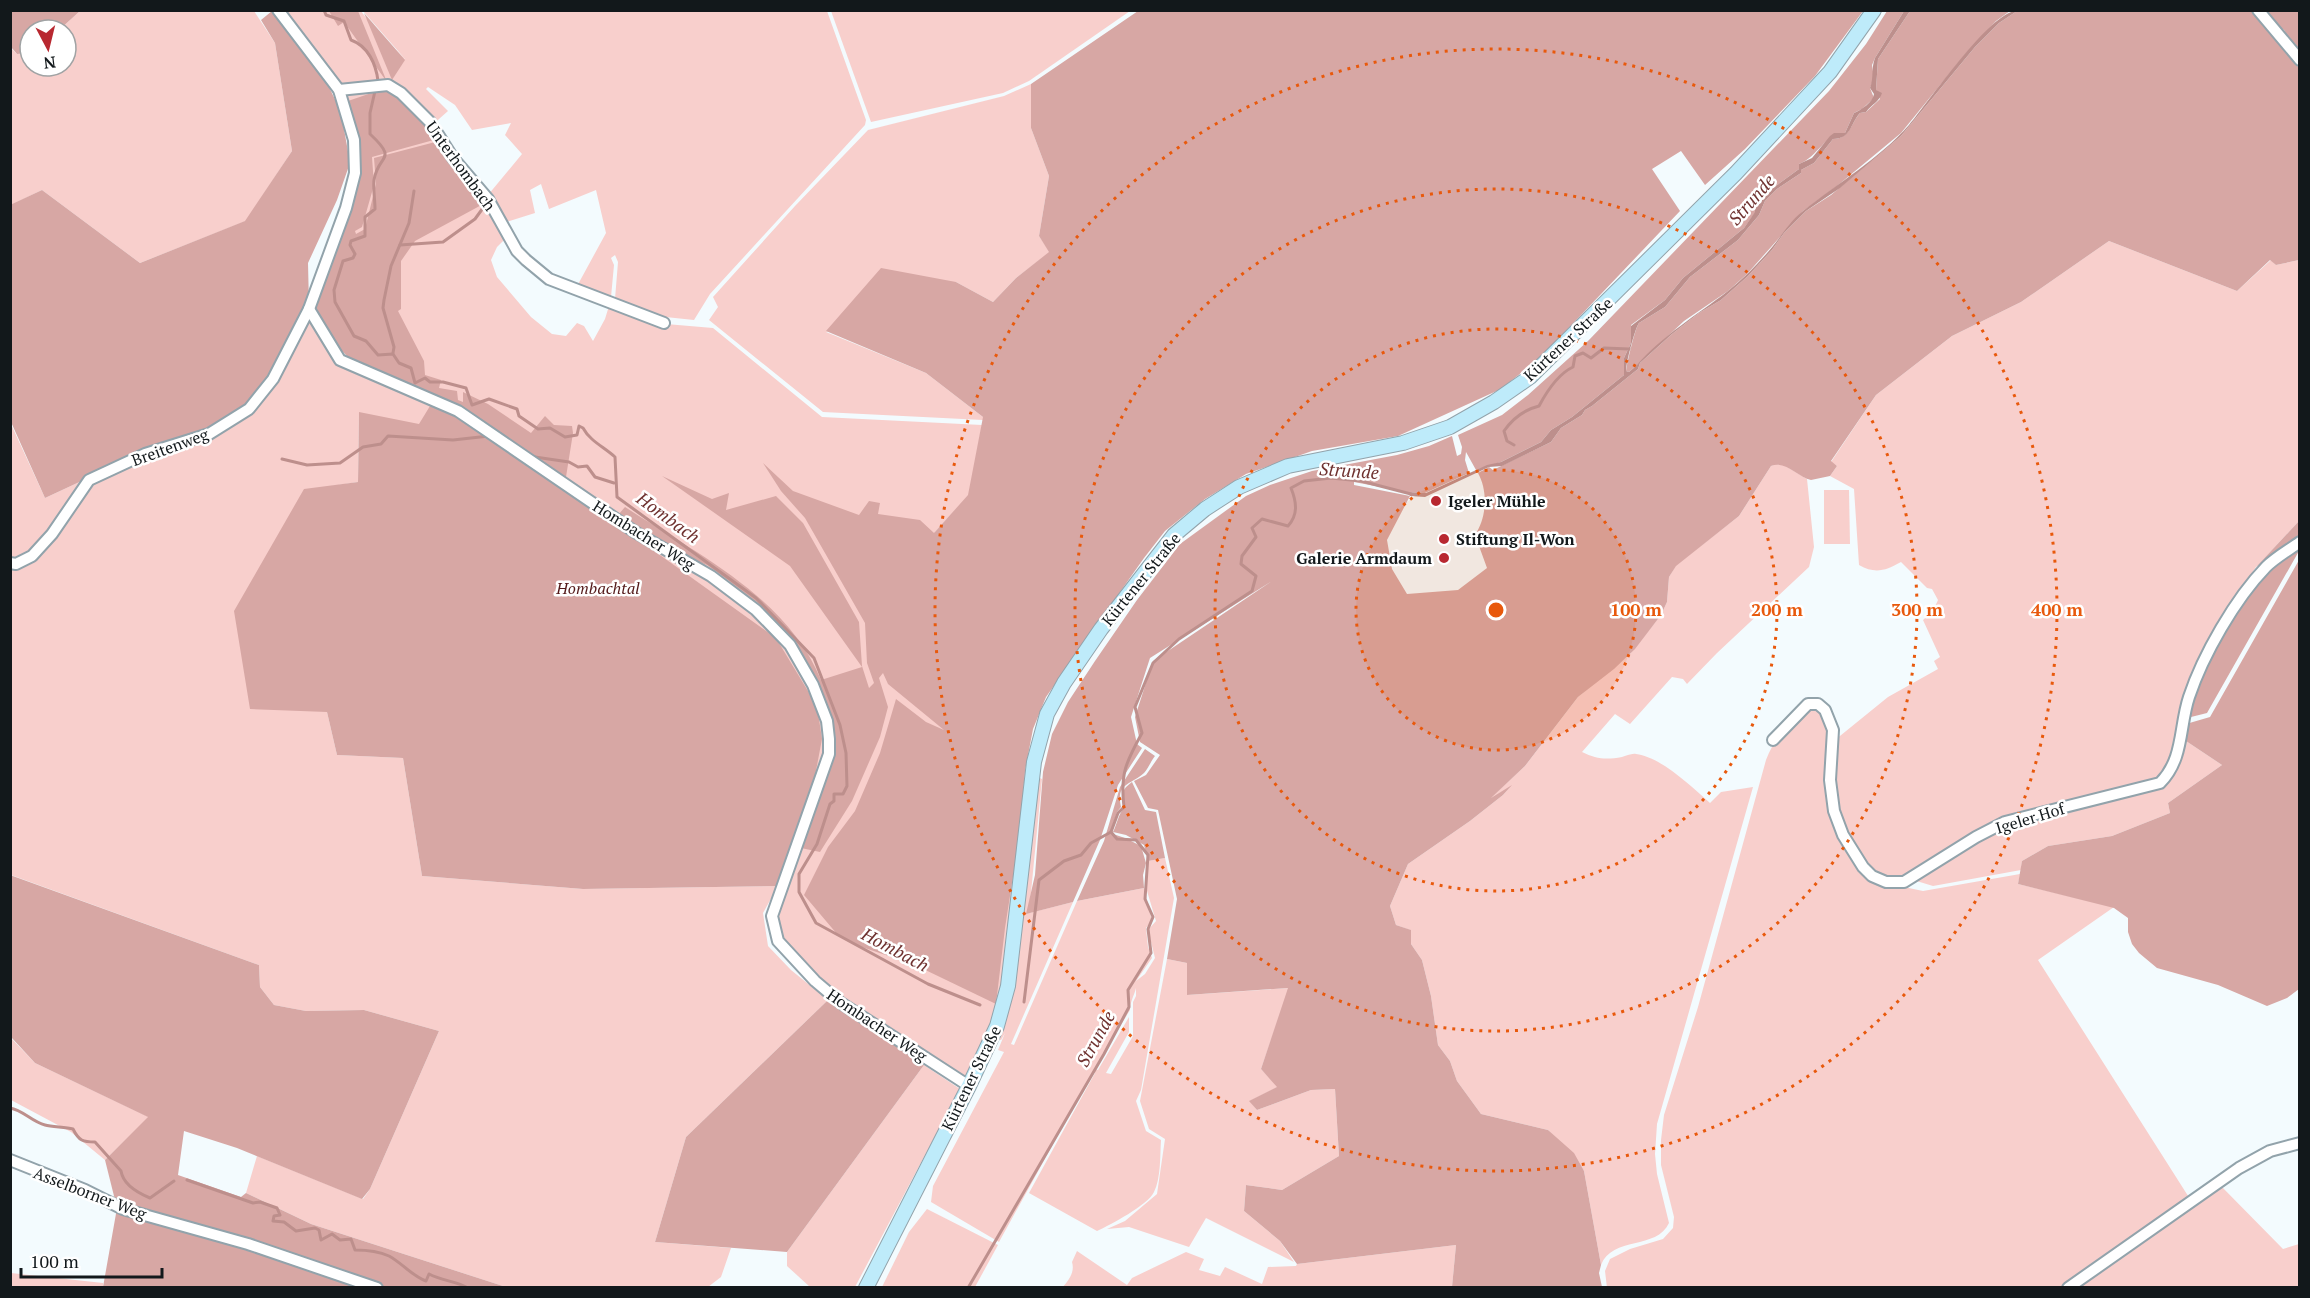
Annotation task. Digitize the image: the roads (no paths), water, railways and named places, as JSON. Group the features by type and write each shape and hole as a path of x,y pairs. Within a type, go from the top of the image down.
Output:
{"main road":[{"name":"Kürtener Straße","path":"866,1287 969,1086 997,1026 1008,986 1034,762 1047,714 1101,629 1174,535 1205,509 1239,487 1262,476 1288,466 1403,443 1450,427 1494,402 1530,377 1736,173 1830,72 1874,10"}],"street":[{"path":"278,10 339,90 354,140 355,172 346,208 309,309"},
{"path":"2258,10 2300,60"},
{"name":"Unterhombach","path":"339,90 388,85 401,93 430,122 453,158 488,199 518,251 526,260 549,279 664,323"},
{"name":"Hombacher Weg","path":"309,309 340,360 458,411 636,532 711,576 756,610 790,645 802,663 827,721 829,754 772,916 778,941 816,981 841,1003 969,1086"},
{"name":"Breitenweg","path":"10,563 16,564 32,556 52,534 89,480 145,454 208,434 249,409 273,379 309,309"},
{"name":"Igeler Hof","path":"1773,740 1808,704 1818,705 1825,710 1833,730 1830,780 1834,811 1843,835 1863,867 1872,876 1886,882 1904,882 1976,837 2005,822 2160,783 2169,775 2176,762 2188,698 2221,629 2242,596 2268,566 2300,542"},
{"path":"2068,1287 2248,1163 2270,1151 2300,1143"},
{"name":"Asselborner Weg","path":"10,1161 85,1190 123,1209 248,1244 377,1287"}],"waterway":[{"name":"Hombach","path":"324,10 326,15 344,21 351,40 370,56 378,81"},
{"name":"Hombach","path":"375,91 370,113 370,134 385,154 374,180 375,209 365,217 365,236 351,241 350,245 355,254 353,258 343,261 334,290 335,302 354,336 366,341 378,355 393,354 399,363 411,368 415,383 425,378 430,382 443,382 466,388 472,405 489,399 517,409 519,416 538,429 550,428 565,437 577,435 579,426 583,428 593,440 615,457 617,497 756,598 814,658 840,725 846,753 847,786 843,794 834,794 834,801 830,804 817,844 799,874 799,892 816,923 928,984 980,1005"},
{"path":"393,353 394,347 383,308 384,300 391,266 409,223 414,191"},
{"path":"400,245 443,242 475,219 483,208"},
{"path":"1514,445 1507,441 1504,431 1519,415 1539,406 1558,378 1573,367 1575,356 1583,353 1591,358 1604,348 1629,349"},
{"path":"282,459 307,465 340,463 363,447 381,444 388,436 453,440 489,436"},
{"path":"535,457 569,462 578,467 587,466 595,477 614,483"},
{"name":"Strunde","path":"968,1288 1104,1054 1129,1007 1128,990 1151,953 1148,929 1153,917 1145,899 1148,855 1136,840 1117,839 1111,832 1118,813 1124,807 1123,786 1126,768 1142,733 1135,707 1153,663 1179,639 1252,591 1256,576 1241,564 1242,556 1256,537 1252,528 1262,519 1288,526 1294,518 1296,509 1291,488 1304,481 1331,478 1361,481 1411,494"},
{"name":"Hombach","path":"1024,1002 1039,880 1064,861 1081,855 1091,843 1111,832"},
{"path":"10,1108 48,1126 73,1129 82,1140 95,1142 121,1171 128,1184 150,1198 174,1181"},
{"path":"187,1180 253,1203 260,1202 277,1208 280,1215 274,1216 273,1221 284,1222 296,1231 315,1228 319,1230 321,1240 332,1234 340,1240 351,1239 355,1250 372,1251 389,1256 426,1281 429,1274 468,1288"}],"place":[{"name":"Igeler Mühle","path":"1436,501"},
{"name":"Stiftung Il-Won","path":"1444,539"},
{"name":"Galerie Armdaum","path":"1444,558"}],"park label":[{"name":"Hombachtal","path":"598,588"}]}
